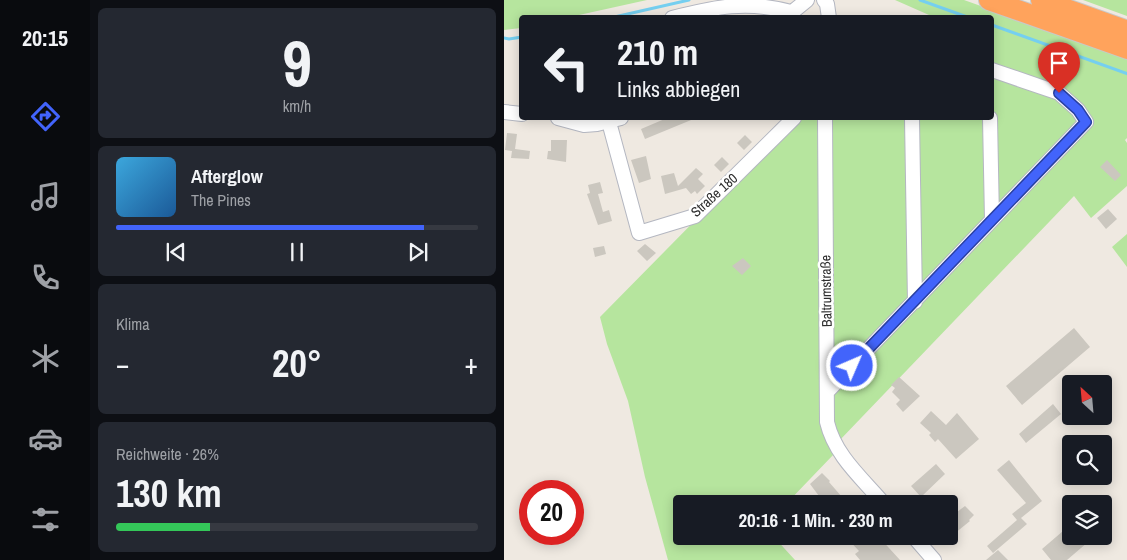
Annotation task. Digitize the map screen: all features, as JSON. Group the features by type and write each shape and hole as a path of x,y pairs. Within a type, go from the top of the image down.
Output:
{"highway":[{"path":"989,0 1127,49"},
{"path":"1041,0 1127,31"}],"street":[{"path":"685,15 733,4 773,6 788,15 807,0"},
{"path":"827,392 1086,122 1073,105 1059,93 994,71"},
{"path":"504,112 519,114"},
{"name":"Straße 180","path":"565,120 584,125 615,120 639,233 695,216 792,120"},
{"path":"912,120 915,302"},
{"path":"990,120 992,220"},
{"name":"Baltrumstraße","path":"825,123 827,422 831,439 840,454 876,495"},
{"path":"921,545 934,560"}],"green space":[{"path":"504,0 647,0 579,15 519,15 519,28 504,30"},
{"path":"895,0 964,0 1127,58 1128,137 1125,140 1127,143 1127,186 1091,218 1074,196 838,442 832,432 829,120 994,120 994,15 929,15"},
{"path":"1083,0 1127,0 1127,16"},
{"path":"794,120 823,120 834,454 795,495 673,495 673,545 781,545 795,560 668,560 645,477 628,401 607,344 600,317"},
{"path":"1127,234 1127,267 1112,247"}],"building":[{"path":"662,120 691,120 645,139 641,129"},
{"path":"507,133 517,134 515,149 530,151 529,159 511,158 512,151 505,150"},
{"path":"745,135 752,142 744,150 737,143"},
{"path":"551,140 567,140 566,162 547,159 548,151 551,151"},
{"path":"646,156 651,179 639,183 631,160"},
{"path":"722,157 729,164 721,172 714,165"},
{"path":"1107,160 1121,175 1115,181 1100,167"},
{"path":"696,168 703,174 698,179 705,186 697,194 695,191 691,194 686,188 665,194 661,176 674,173 678,186"},
{"path":"600,182 603,193 598,194 603,212 609,210 612,221 598,225 587,194 590,193 588,185"},
{"path":"1108,209 1117,219 1106,229 1097,218"},
{"path":"645,244 656,253 647,261 637,251"},
{"path":"604,246 606,254 595,257 593,248"},
{"path":"743,258 751,266 742,275 732,266"},
{"path":"1074,328 1090,347 1022,405 1006,386"},
{"path":"899,377 920,396 903,412 896,404 900,400 892,392 895,388 891,385"},
{"path":"1053,404 1061,414 1026,443 1019,434"},
{"path":"931,411 946,425 957,413 979,439 956,459 938,439 935,442 929,435 931,433 920,423"},
{"path":"1009,460 1042,501 1021,518 1027,524 993,553 987,546 1017,520 1012,514 1026,503 997,470"},
{"path":"936,464 945,474 923,495 919,495 911,486"},
{"path":"822,473 840,495 818,495 810,484"},
{"path":"965,506 974,515 958,531 958,511"},
{"path":"1062,532 1062,545 1084,545 1067,560 1051,560 1042,549"},
{"path":"853,545 886,545 900,560 860,560 855,554 859,551"},
{"path":"998,550 1008,560 986,560"}],"waterway":[{"path":"623,15 689,0"},
{"path":"920,0 962,15"},
{"path":"994,26 1128,74"},
{"path":"504,38 519,37"}],"route":[{"path":"852,366 1086,122 1078,110 1059,93"}]}
